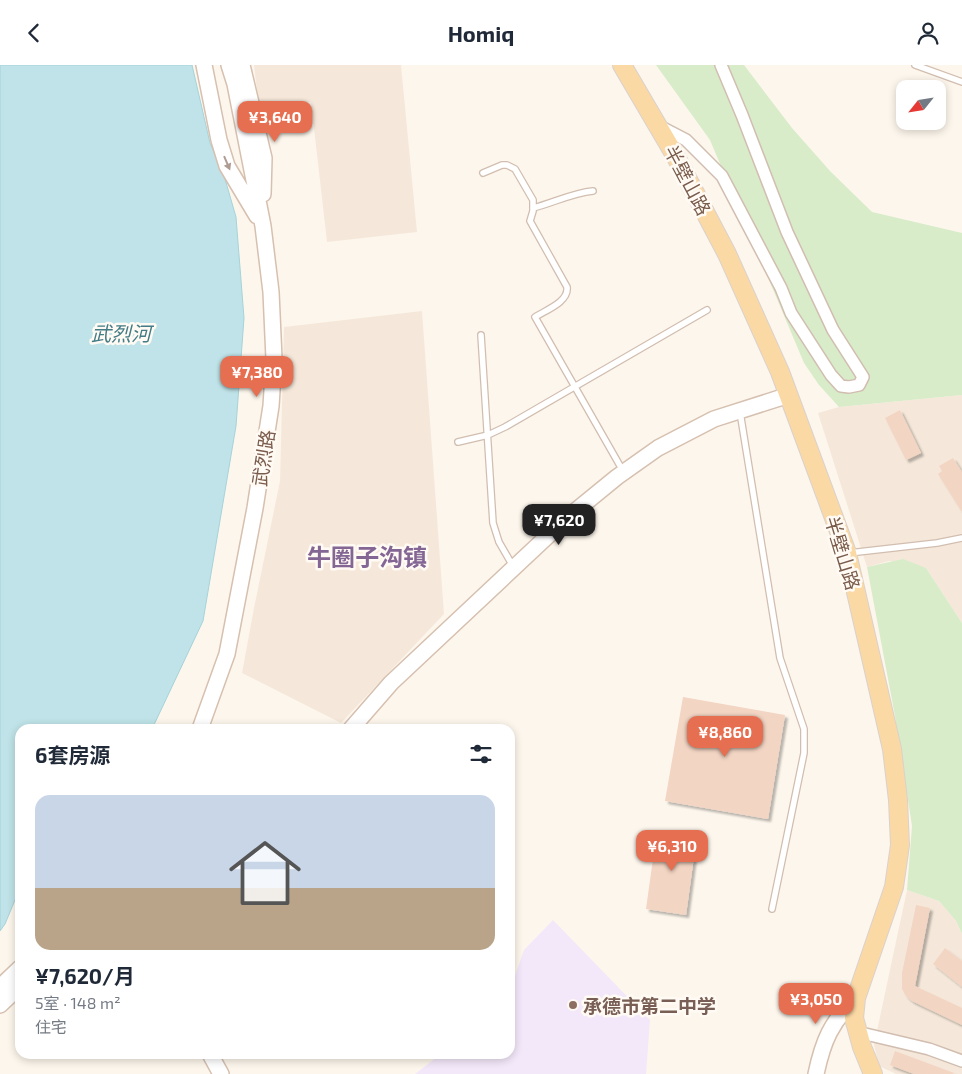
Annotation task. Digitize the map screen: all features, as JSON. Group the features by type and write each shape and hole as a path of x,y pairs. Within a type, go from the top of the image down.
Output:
{"main road":[{"path":"204,65 219,140 227,166 263,226"},
{"name":"武烈路","path":"202,724 227,655 255,508 271,406 273,340 263,226 235,84 229,65"},
{"path":"242,65 264,158 263,226"},
{"name":"半壁山路","path":"622,65 658,125 727,254 780,372 846,553 892,749 898,800 900,845 894,887 856,998 854,1018 873,1074"},
{"path":"355,724 391,683 568,517 658,447 714,419 789,395"},
{"path":"0,987 15,973"},
{"path":"0,1005 15,991"},
{"path":"816,1074 821,1050 828,1033 842,1011 856,998"},
{"path":"213,1059 221,1074"}],"street":[{"path":"658,125 686,140 722,176 781,288 791,313 831,375 841,386 859,385 864,377 834,330 786,231 721,65"},
{"path":"858,1032 961,1058"}],"lane":[{"path":"915,65 962,82"},
{"path":"483,173 502,165 508,165 515,169 533,200 530,221 568,292 566,298 535,317 624,473"},
{"path":"533,208 582,192 593,191"},
{"path":"458,442 488,435 505,427 707,310"},
{"path":"481,335 493,523 499,542 514,568"},
{"path":"740,411 780,658 804,729 804,753 772,909"},
{"path":"846,553 937,543 962,538"}],"shaded area":[{"path":"254,65 401,65 417,232 327,242 311,102 259,109"},
{"path":"422,311 444,614 341,723 242,673 280,481 284,327"},
{"path":"962,395 962,623 926,568 889,561 867,567 818,413 839,407"},
{"path":"907,890 939,901 956,921 962,934 962,1074 896,1074 879,1066 874,1045"},
{"name":"承德市第二中学","path":"553,920 650,1020 646,1074 415,1074 434,1059 515,1059 515,976 524,950"}],"green space":[{"path":"656,65 744,65 792,128 830,171 872,212 962,233 962,395 839,407 819,385 804,363 710,140"},
{"path":"903,559 926,568 962,623 962,934 956,921 939,901 907,890 912,826 895,716 867,567"}],"water":[{"name":"武烈河","path":"0,65 192,65 210,143 223,172 236,217 244,318 236,426 203,621 154,724 15,724 15,900 0,931"}],"building":[{"path":"900,410 921,453 906,460 885,418"},
{"path":"953,458 962,472 962,512 938,474 942,471 939,466"},
{"path":"683,697 785,715 768,819 665,801"},
{"path":"657,830 697,835 686,915 646,909"},
{"path":"916,905 930,908 915,986 962,1008 962,1025 912,1001 902,989 902,973"},
{"path":"945,948 962,961 962,987 933,964"},
{"path":"895,1051 954,1073 914,1074 890,1065"}],"place":[{"name":"承德市第二中学","path":"573,1005"}],"district":[{"name":"牛圈子沟镇","path":"367,556"}]}
